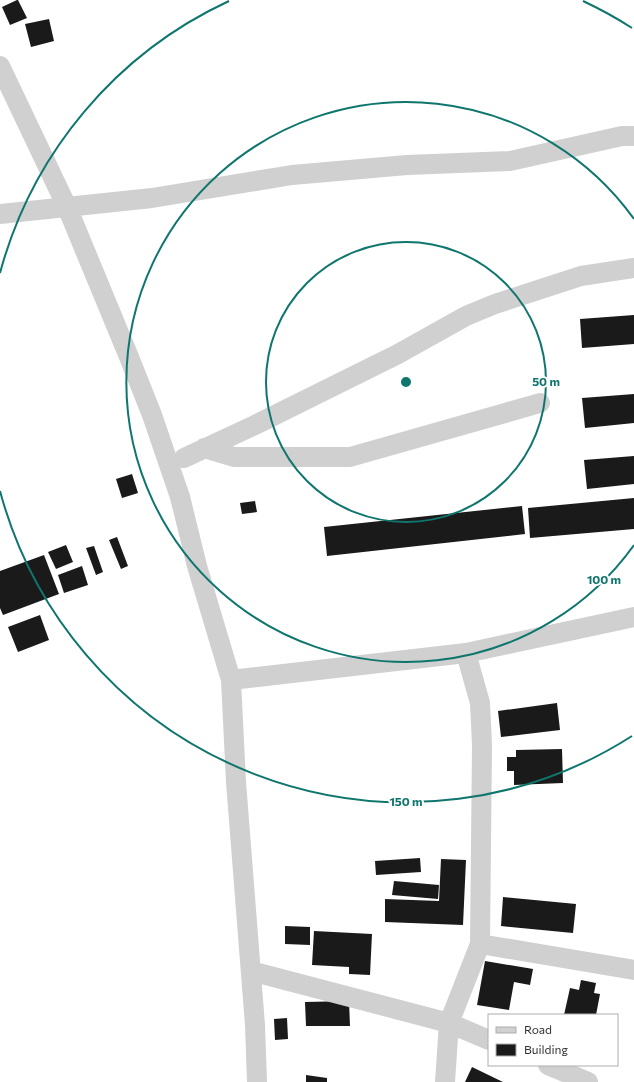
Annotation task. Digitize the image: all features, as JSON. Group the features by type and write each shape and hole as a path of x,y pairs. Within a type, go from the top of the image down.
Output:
{"street":[{"path":"1,71 67,206 152,415 180,497 202,582 231,680 236,782 255,1025 257,1082"},
{"path":"0,214 152,198 292,175 407,165 510,161 622,136 634,136"},
{"path":"184,458 398,354 466,316 495,304 581,276 634,268"},
{"path":"204,448 234,457 350,457 540,403"},
{"path":"152,415 184,458 180,497"},
{"path":"231,680 466,653 634,617"},
{"path":"445,1082 449,1023 480,944 482,745 480,703 466,653"},
{"path":"480,944 634,970"},
{"path":"251,971 449,1023 488,1040"},
{"path":"550,1066 588,1082"}],"building":[{"path":"17,0 27,18 10,25 2,7"},
{"path":"49,19 54,41 31,47 25,24"},
{"path":"634,315 634,344 582,348 580,319"},
{"path":"634,394 634,423 585,428 582,398"},
{"path":"634,456 634,484 587,489 584,460"},
{"path":"132,474 138,493 122,498 116,479"},
{"path":"634,498 634,529 530,538 528,508"},
{"path":"255,501 257,512 242,514 240,503"},
{"path":"522,506 525,534 327,556 324,527"},
{"path":"117,537 128,566 121,569 109,540"},
{"path":"66,545 73,562 56,569 48,552"},
{"path":"94,546 103,572 96,575 86,548"},
{"path":"44,555 59,594 3,615 0,608 0,571"},
{"path":"82,566 88,585 64,593 58,575"},
{"path":"40,615 49,640 18,652 8,627"},
{"path":"557,703 560,730 501,737 498,711"},
{"path":"562,749 563,783 514,785 514,771 507,771 507,757 516,757 516,750"},
{"path":"420,858 421,872 376,875 375,861"},
{"path":"441,859 466,860 463,925 385,922 385,899 439,901"},
{"path":"394,881 439,885 438,899 392,895"},
{"path":"503,897 576,904 573,933 501,926"},
{"path":"285,926 310,927 310,945 285,944"},
{"path":"314,931 372,934 370,975 349,974 349,967 312,965"},
{"path":"485,961 533,969 530,985 514,982 509,1010 477,1005"},
{"path":"581,980 596,983 594,993 600,994 596,1014 564,1014 570,988 579,990"},
{"path":"349,1001 350,1026 306,1026 305,1002"},
{"path":"287,1018 288,1039 275,1040 274,1019"},
{"path":"472,1067 503,1082 465,1082"},
{"path":"306,1075 327,1078 327,1082 306,1082"}]}
